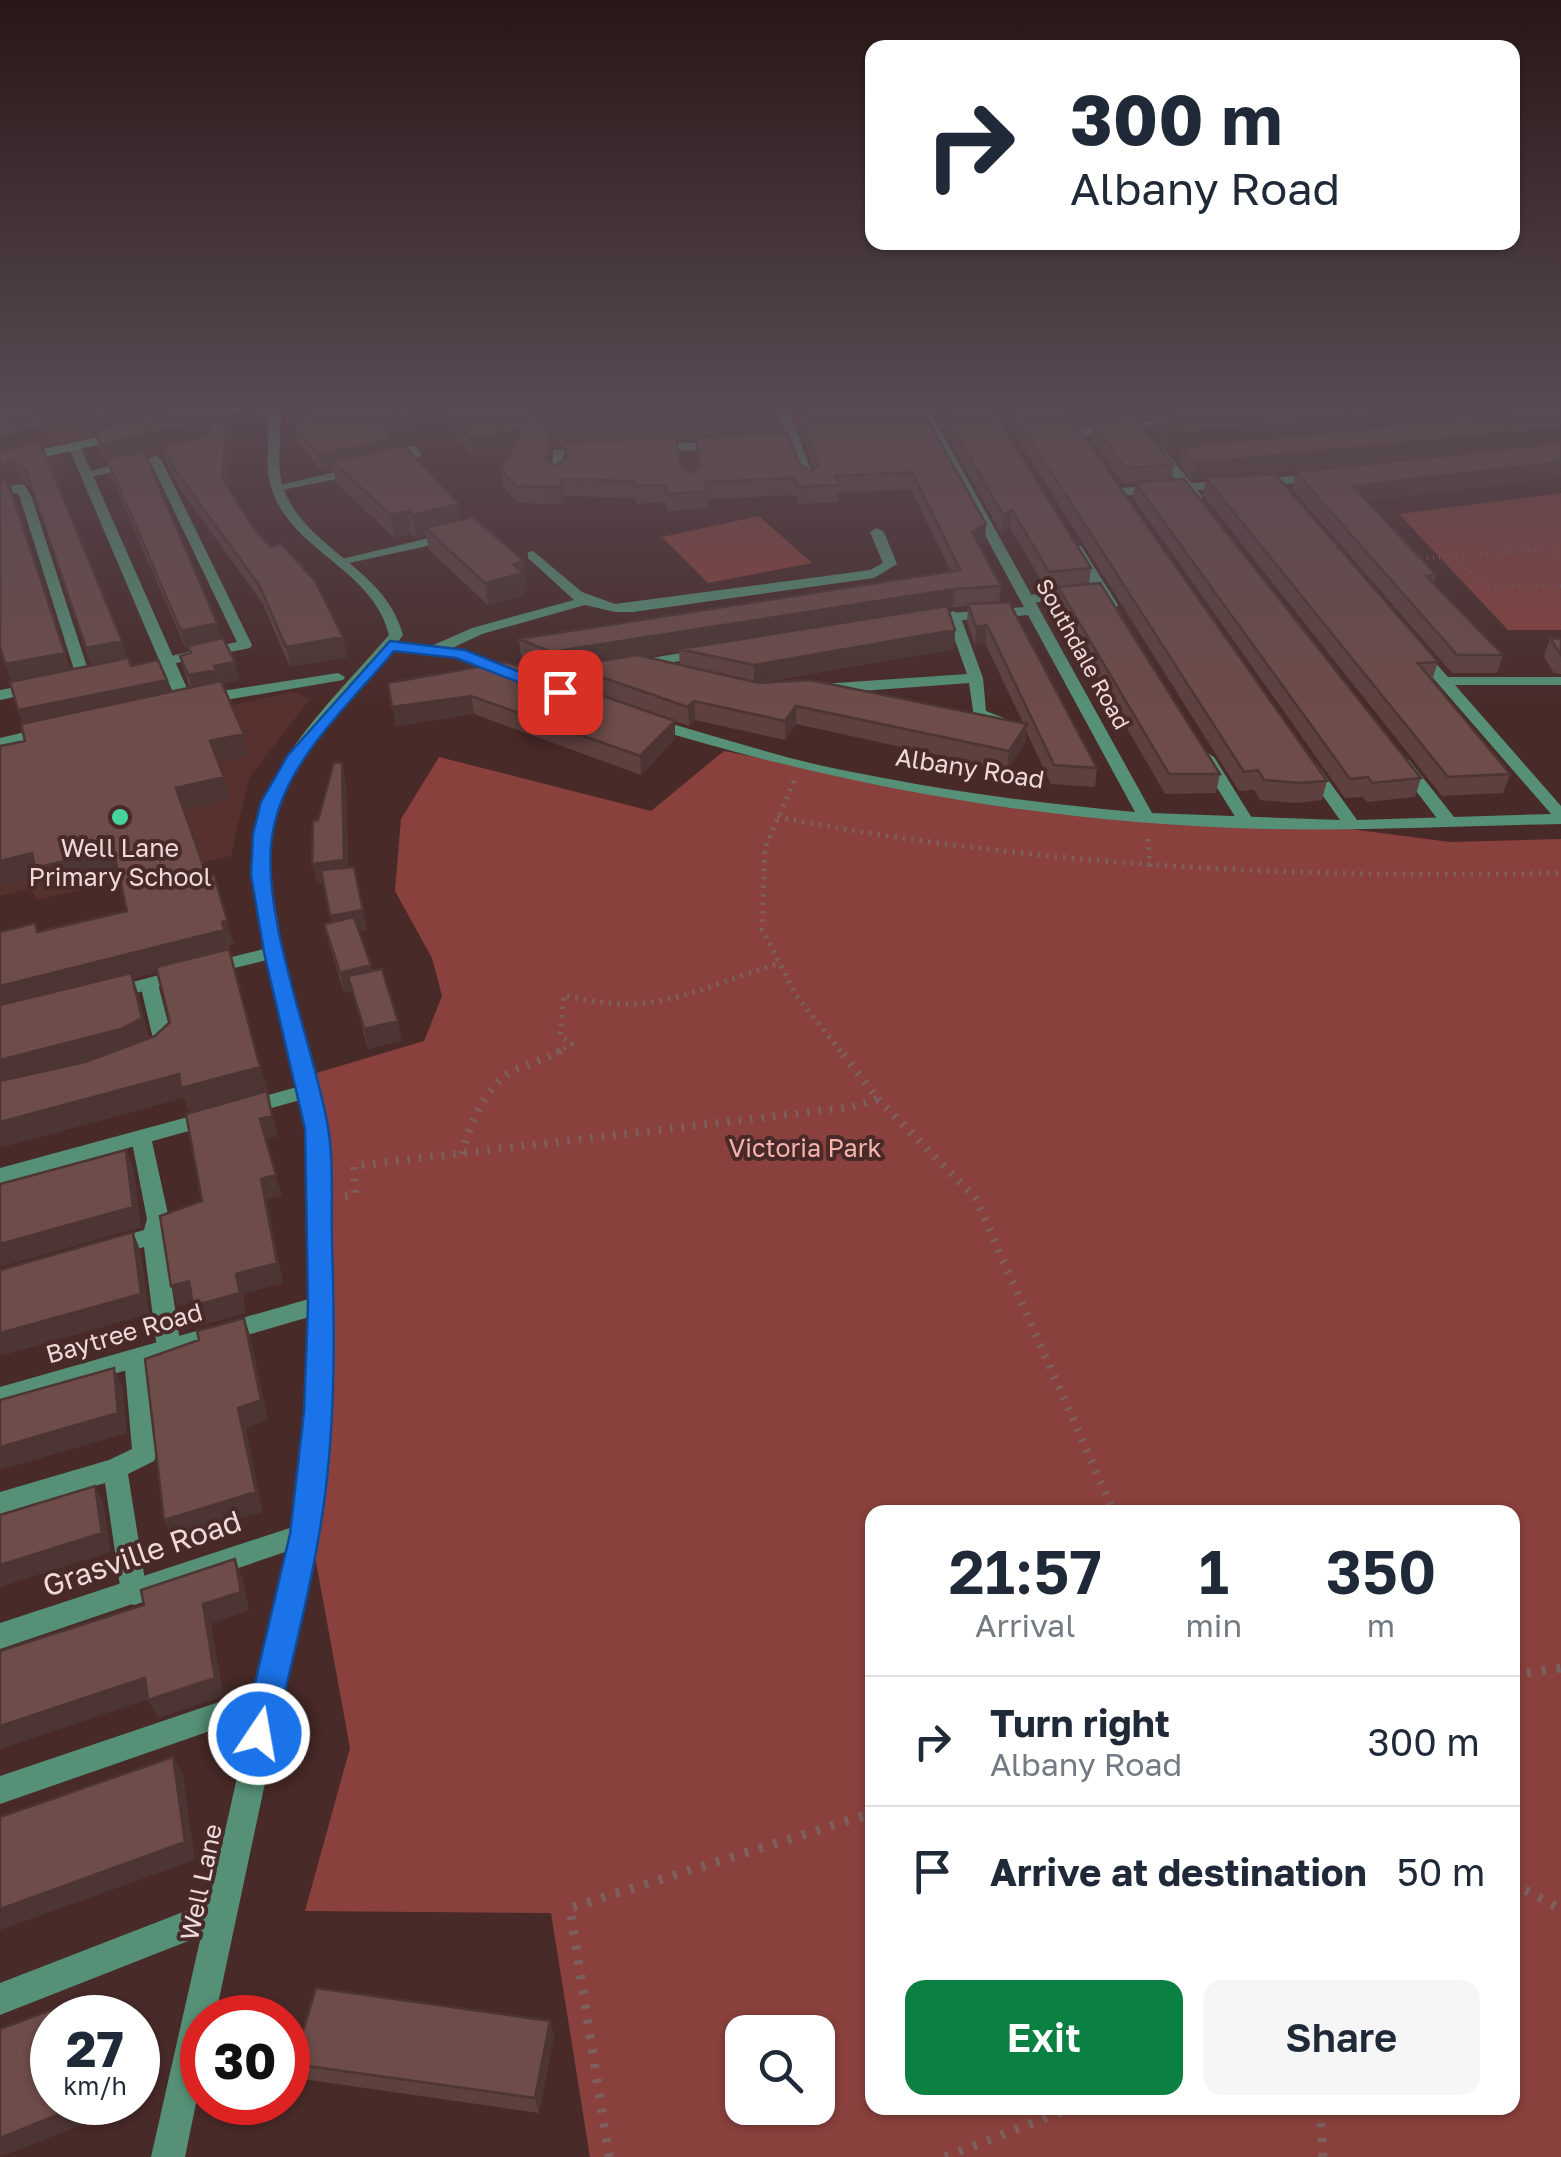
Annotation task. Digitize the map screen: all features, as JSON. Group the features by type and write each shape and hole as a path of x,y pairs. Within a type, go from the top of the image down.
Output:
{"street":[{"path":"28,509 84,679"},
{"path":"100,509 162,663 185,702"},
{"path":"162,663 245,645 178,509"},
{"path":"288,509 396,618 396,635 390,646 437,649 565,694"},
{"name":"Southdale Road","path":"977,509 1146,817"},
{"path":"1205,509 1212,518"},
{"path":"1062,526 1124,626"},
{"path":"533,555 582,602 601,608 633,608 874,574 890,564 877,532"},
{"path":"340,560 468,533"},
{"path":"914,621 1104,594"},
{"path":"437,649 477,631 582,602"},
{"path":"953,615 976,678 979,714 999,721"},
{"path":"1406,637 1561,818"},
{"name":"Well Lane","path":"168,2157 305,1534 318,1412 321,1305 316,1129 274,952 261,875 262,834 271,802 304,746 390,646"},
{"path":"531,682 730,649"},
{"path":"636,664 689,677"},
{"path":"0,696 103,675"},
{"path":"166,706 271,685 338,677"},
{"path":"799,690 976,678"},
{"path":"1444,681 1561,681"},
{"name":"Albany Road","path":"632,717 739,753 986,798 1146,817 1352,825 1561,818"},
{"path":"0,742 74,726"},
{"path":"1196,741 1247,823"},
{"path":"1294,744 1352,825"},
{"path":"1389,745 1448,821"},
{"path":"93,998 274,952"},
{"path":"138,1061 164,1046 149,984"},
{"path":"0,1176 309,1090"},
{"path":"141,1137 158,1219 153,1236 169,1348"},
{"path":"96,1253 153,1236"},
{"name":"Baytree Road","path":"0,1397 321,1305"},
{"path":"0,1503 115,1468 146,1454 136,1358"},
{"path":"115,1468 134,1593"},
{"name":"Grasville Road","path":"0,1636 305,1534"},
{"path":"0,1790 266,1699"},
{"path":"0,1999 223,1912"}],"path":[{"path":"1402,560 1554,549 1561,553"},
{"path":"1461,564 1487,588 1561,586"},
{"path":"802,765 765,848 762,929 796,995 878,1099 976,1200 1111,1505"},
{"path":"777,818 852,834 1150,867 1467,876 1561,873"},
{"path":"462,1154 468,1128 498,1084 517,1069 530,1068 572,1044 560,1035 564,996 592,1004 659,1008 741,973 780,963"},
{"path":"319,1200 355,1194 354,1166 852,1106 878,1099"},
{"path":"1520,1674 1561,1668"},
{"path":"609,2157 570,1908 865,1815"},
{"path":"1520,1887 1561,1909"},
{"path":"945,2157 1053,2115"},
{"path":"1320,2115 1322,2157"}],"shaded area":[{"name":"Well Lane Primary School","path":"292,692 310,699 249,778 231,856 36,900 31,888 0,896 0,757"}],"green space":[{"path":"1440,509 1561,509 1561,630 1508,630 1399,514"},
{"path":"759,516 812,563 708,583 662,537"},
{"name":"Victoria Park","path":"724,751 985,801 1350,829 1450,842 1561,839 1561,2157 590,2157 551,1913 305,1911 350,1748 312,1540 327,1202 327,1132 313,1074 424,1041 442,996 432,958 395,891 401,819 439,757 651,811"}],"building":[{"path":"0,509 17,509 65,653 5,664 0,646"},
{"path":"39,509 67,509 122,641 86,648"},
{"path":"128,509 168,509 217,623 181,631"},
{"path":"203,509 242,509 271,547 281,544 315,581 343,637 286,647 259,585"},
{"path":"384,509 439,509 412,515 408,511 391,515"},
{"path":"930,509 977,509 986,524 972,532 1001,586 954,589 551,652 519,639 960,570"},
{"path":"999,509 1054,509 1091,568 1049,572 1012,510 1003,515"},
{"path":"1075,509 1135,509 1327,781 1264,780 1258,770 1244,772"},
{"path":"1154,509 1208,509 1421,778 1372,783 1368,777 1350,779"},
{"path":"1231,509 1305,509 1438,662 1418,663 1510,774 1448,777"},
{"path":"1328,509 1374,509 1436,575 1426,576 1503,655 1457,655"},
{"path":"473,517 524,561 513,564 523,573 485,583 425,528"},
{"path":"1100,583 1220,774 1169,774 1058,587"},
{"path":"1009,602 1097,768 1054,765 987,625 976,627 968,604"},
{"path":"947,606 955,630 754,665 679,649"},
{"path":"223,638 235,662 188,675 180,656 191,653 188,646"},
{"path":"1550,638 1561,639 1561,655"},
{"path":"637,655 759,683 810,680 1027,724 1009,751 796,706 785,721 694,701 688,707 569,666"},
{"path":"128,658 131,666 158,660 167,680 18,710 10,682"},
{"path":"506,662 675,721 640,756 471,696 392,707 388,683"},
{"path":"221,681 244,734 210,741 224,777 176,788 207,876 214,875 227,920 222,922 224,930 0,986 0,932 35,923 37,932 127,911 113,849 35,868 32,853 0,861 0,746 25,741 21,724"},
{"path":"334,762 342,763 344,860 312,864 313,821 318,820"},
{"path":"354,867 363,910 330,916 321,870"},
{"path":"354,917 371,965 340,973 324,924"},
{"path":"229,949 260,1067 181,1088 179,1074 0,1122 0,1081 85,1062 155,1036 170,1022 156,967"},
{"path":"382,969 398,1021 364,1029 348,976"},
{"path":"131,973 142,1018 121,1029 0,1060 0,1005"},
{"path":"267,1091 272,1116 260,1119 276,1175 261,1179 277,1263 236,1274 240,1293 193,1306 189,1281 171,1286 160,1216 202,1201 186,1114"},
{"path":"126,1150 133,1207 0,1244 0,1184"},
{"path":"133,1232 141,1294 0,1333 0,1270"},
{"path":"244,1318 261,1400 238,1408 256,1492 164,1520 145,1359 199,1340 197,1331"},
{"path":"114,1368 118,1413 0,1447 0,1400"},
{"path":"95,1486 102,1533 0,1565 0,1515"},
{"path":"235,1559 241,1592 203,1604 215,1678 148,1700 145,1678 0,1726 0,1651 144,1605 141,1590"},
{"path":"173,1757 185,1842 0,1909 0,1817"},
{"path":"316,1988 550,2021 535,2098 310,2066 310,2008"},
{"path":"30,2018 32,2125 0,2138 0,2029"}],"place":[{"name":"Well Lane Primary School","path":"120,817"}],"route":[{"path":"259,1734 305,1534 318,1412 321,1305 316,1129 274,952 261,875 262,834 271,802 294,758 390,646 459,654 560,692"}]}
